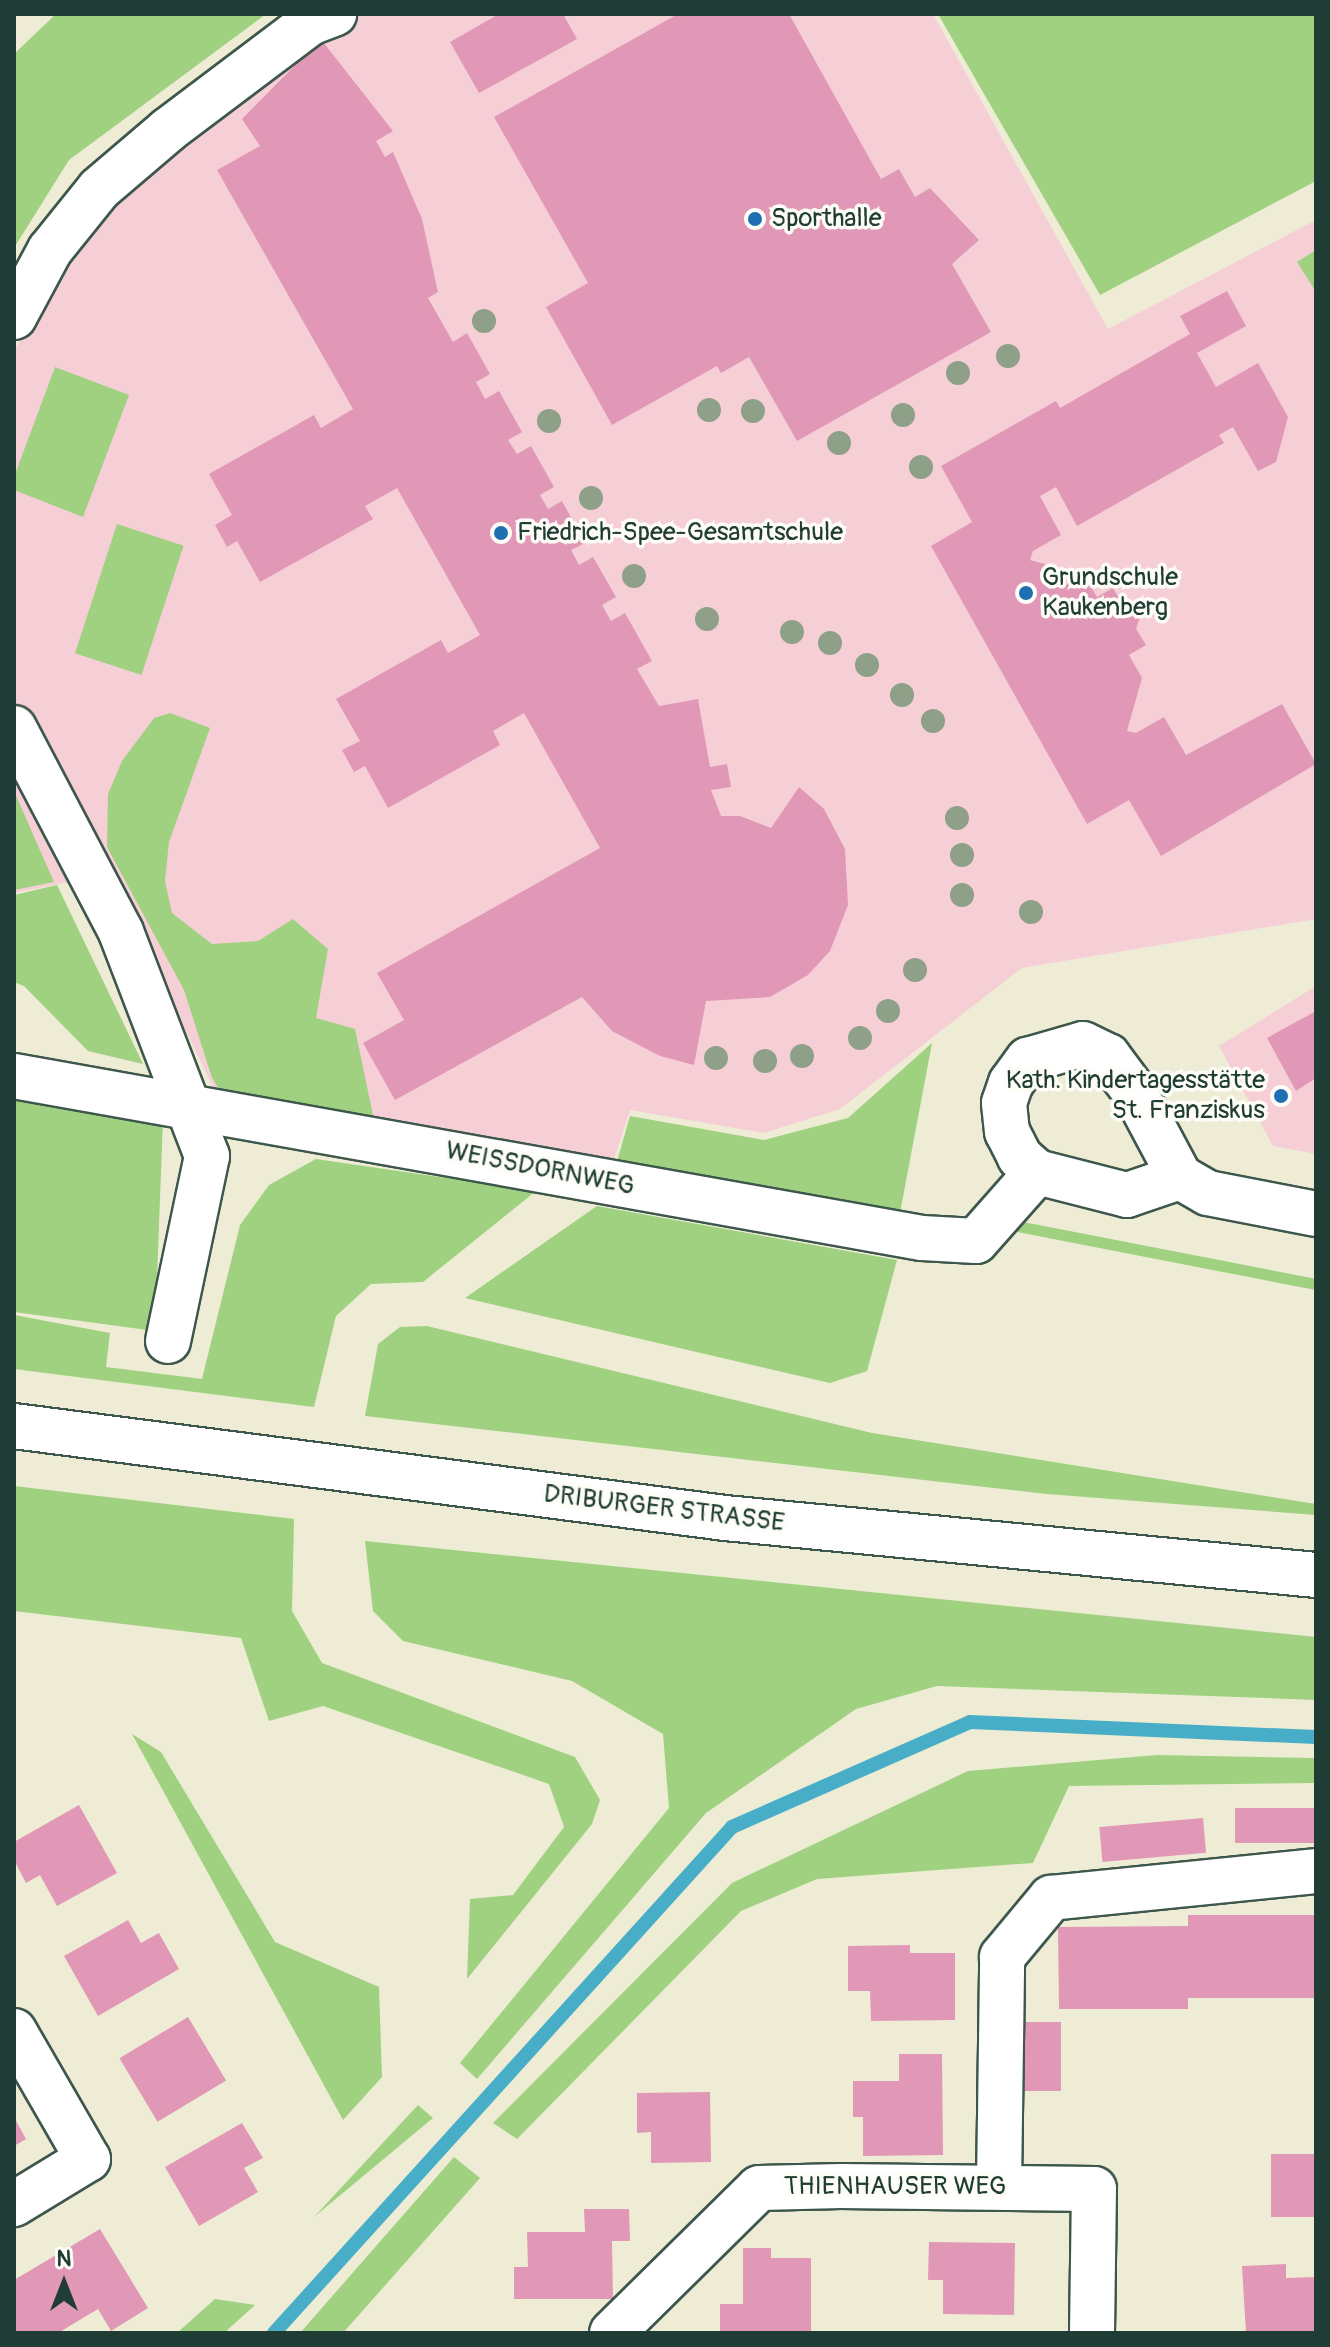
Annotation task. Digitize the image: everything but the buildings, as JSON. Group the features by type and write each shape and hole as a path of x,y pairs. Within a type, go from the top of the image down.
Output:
{"street":[{"path":"14,317 50,250 99,189 168,130 310,23 334,14"},
{"path":"14,728 121,932 207,1156 168,1341"},
{"path":"1180,1177 1127,1195 1037,1172 1020,1157 1007,1132 1004,1103 1011,1083 1028,1060 1083,1044 1108,1056 1134,1091 1180,1177 1208,1193 1316,1214"},
{"name":"WEISSDORNWEG","path":"14,1076 922,1238 976,1241 1037,1172"},
{"name":"DRIBURGER STRASSE","path":"14,1426 725,1518 1316,1575"},
{"path":"999,2186 1002,1957 1051,1898 1316,1871"},
{"path":"14,2031 88,2159 14,2204"},
{"name":"THIENHAUSER WEG","path":"612,2333 759,2188 999,2186 1094,2189 1092,2333"}],"shaded area":[{"path":"352,14 933,14 1108,329 1316,220 1316,919 1022,968 840,1109 764,1133 630,1110 612,1166 219,1099 109,874 14,893 14,351 95,217 313,26"},
{"name":"Kath. Kindertagesstätte St. Franziskus","path":"1316,986 1316,1154 1273,1146 1219,1046"}],"green space":[{"path":"56,14 266,14 69,160 14,248 14,54"},
{"path":"938,14 1316,14 1316,181 1100,295"},
{"path":"1316,250 1316,292 1297,262"},
{"path":"55,367 129,395 83,517 14,490 14,477"},
{"path":"117,524 184,546 142,675 75,653"},
{"path":"170,713 210,728 169,842 165,881 172,913 212,944 258,941 293,919 328,949 316,1018 355,1029 374,1120 226,1099 212,1078 184,990 107,847 108,794 122,761 154,718"},
{"path":"14,791 54,882 14,890"},
{"path":"57,885 143,1064 88,1051 24,986 14,982 14,895"},
{"path":"932,1043 900,1213 616,1165 630,1116 764,1140 848,1118"},
{"path":"14,1092 163,1119 155,1331 14,1312"},
{"path":"316,1159 536,1191 423,1282 371,1284 336,1316 314,1407 14,1369 14,1315 110,1333 106,1367 202,1379 240,1225 269,1185"},
{"path":"597,1206 897,1260 867,1371 830,1383 465,1298"},
{"path":"1018,1221 1316,1279 1314,1290 1016,1232"},
{"path":"427,1326 872,1433 1316,1504 1316,1515 1047,1494 365,1416 378,1344 400,1327"},
{"path":"14,1486 294,1519 292,1611 322,1663 575,1757 600,1800 592,1824 467,1979 470,1899 513,1895 564,1827 549,1784 323,1706 269,1721 241,1638 14,1611"},
{"path":"365,1541 1316,1637 1316,1700 937,1686 856,1709 706,1813 477,2079 460,2063 669,1808 663,1734 572,1681 403,1641 373,1611"},
{"path":"132,1734 161,1752 275,1942 379,1987 382,2077 343,2120"},
{"path":"1157,1755 1316,1758 1316,1783 1069,1786 1033,1863 817,1879 741,1911 517,2139 493,2123 732,1883 968,1771"},
{"path":"418,2105 433,2118 314,2217"},
{"path":"454,2157 480,2178 343,2333 300,2333"},
{"path":"215,2299 255,2305 224,2333 177,2333"}],"waterway":[{"path":"274,2333 732,1827 970,1722 1316,1737"}],"place":[{"name":"Sporthalle","path":"755,219"},
{"name":"Friedrich-Spee-Gesamtschule","path":"501,533"},
{"name":"Grundschule Kaukenberg","path":"1026,593"},
{"name":"Kath. Kindertagesstätte St. Franziskus","path":"1281,1096"}]}
